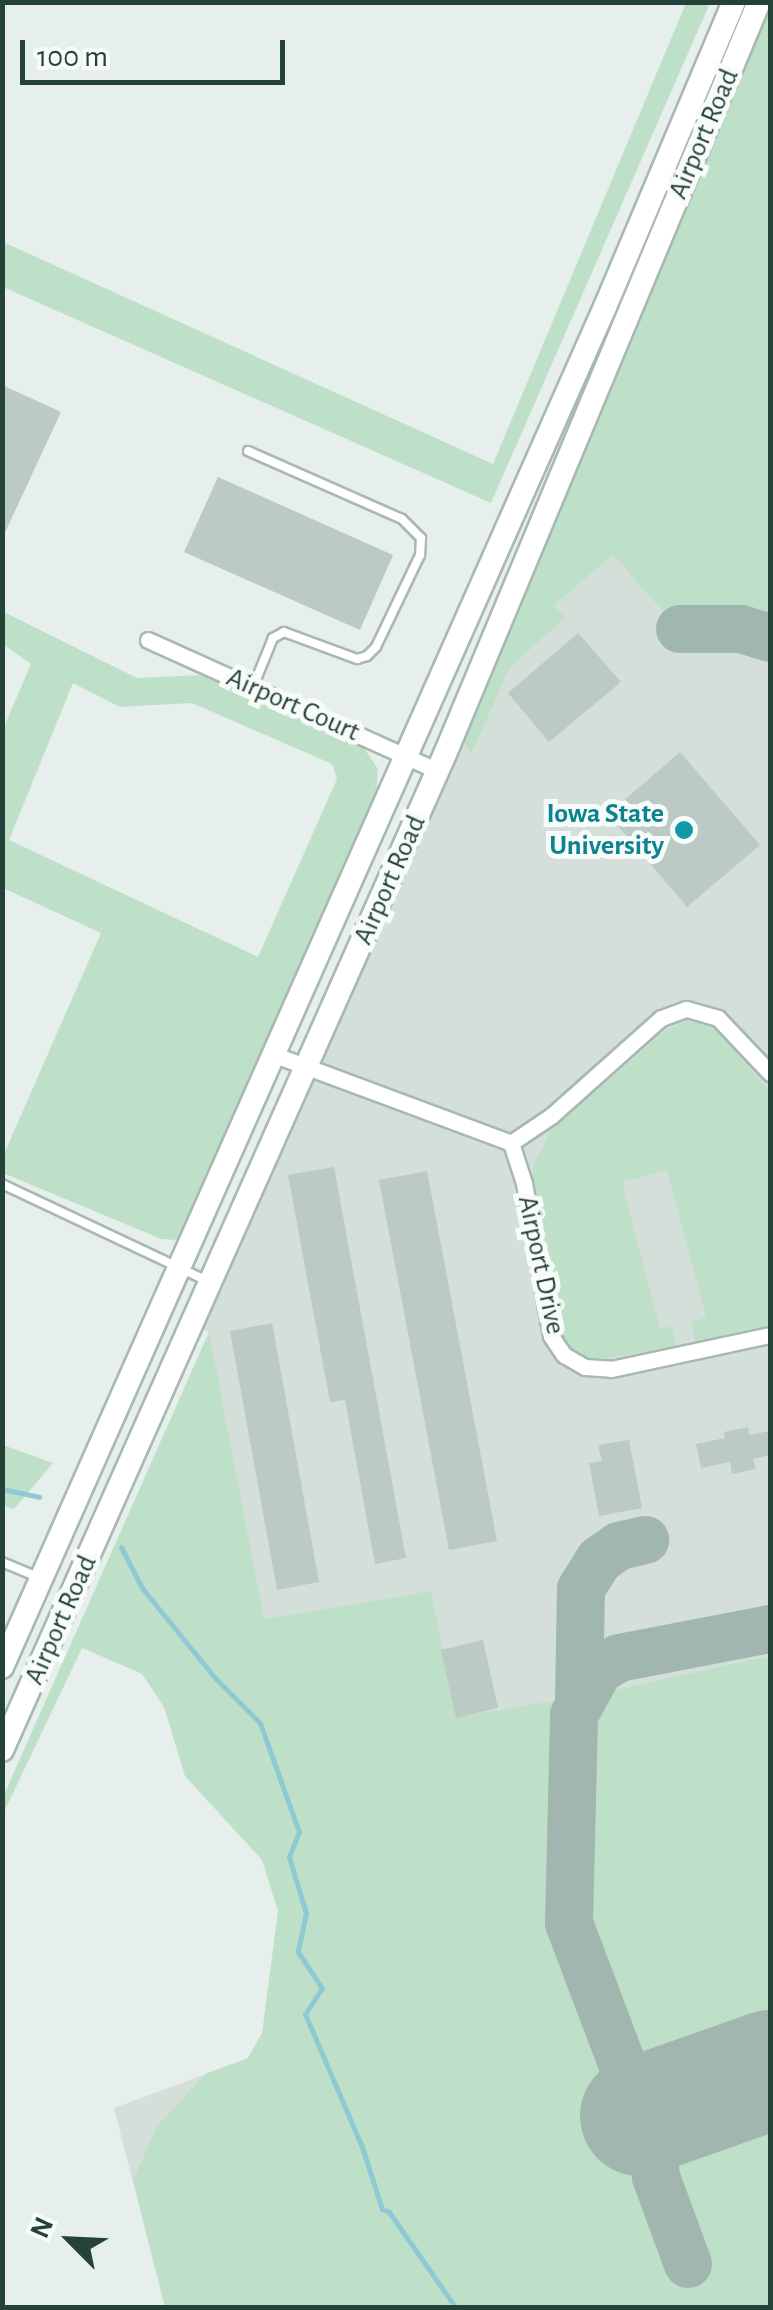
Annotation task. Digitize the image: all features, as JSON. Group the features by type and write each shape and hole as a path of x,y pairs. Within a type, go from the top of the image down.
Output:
{"main road":[{"name":"Airport Road","path":"2,1667 275,1055 734,2"},
{"name":"Airport Road","path":"5,1740 438,770 759,2"}],"street":[{"name":"Airport Court","path":"148,640 438,770"},
{"path":"275,1055 510,1143 551,1116 661,1018 686,1009 718,1018 770,1073"},
{"name":"Airport Drive","path":"510,1143 524,1183 551,1336 564,1355 585,1367 611,1369 770,1334"}],"lane":[{"path":"248,451 402,518 421,538 420,556 376,647 367,656 356,659 284,632 273,638 252,686"},
{"path":"2,1184 211,1283"},
{"path":"2,1562 42,1579"}],"shaded area":[{"path":"770,3 770,2232 564,2307 165,2307 114,2108 349,2021 150,1469 209,1332 202,1329 466,730"}],"green space":[{"path":"686,3 710,3 491,503 3,287 3,242 493,464"},
{"path":"770,3 770,625 753,615 662,610 613,555 554,605 565,618 510,667 471,755 462,738"},
{"path":"2,611 137,678 201,675 364,748 378,769 376,796 185,1232 176,1240 161,1239 3,1173 3,1156 101,933 3,888 3,729 31,664 3,644","holes":["73,683 120,707 192,703 332,764 337,779 258,957 9,840"]},
{"path":"685,1021 702,1022 718,1031 770,1092 770,1327 695,1342 691,1322 706,1317 667,1170 622,1182 660,1329 673,1326 676,1346 592,1361 574,1351 559,1334 532,1188 533,1165 551,1131 665,1031"},
{"path":"209,1332 264,1619 431,1591 456,1717 554,1701 551,1929 668,2269 697,2258 665,2168 666,2140 770,2102 770,2307 165,2307 133,2180 157,2126 205,2074 248,2058 262,2033 278,1911 262,1860 185,1776 164,1707 142,1674 82,1648 3,1814 3,1797"},
{"path":"3,1445 53,1463 14,1509 3,1506"},
{"path":"770,1656 770,2039 654,2081 633,2055 583,1922 588,1720 601,1693"}],"building":[{"path":"2,385 61,412 2,539"},
{"path":"218,477 393,555 360,630 184,552"},
{"path":"578,633 621,682 549,742 508,693"},
{"name":"Iowa State University","path":"680,752 760,845 687,907 608,814"},
{"path":"334,1167 406,1558 375,1564 345,1400 330,1402 288,1175"},
{"path":"427,1171 497,1541 449,1550 379,1180"},
{"path":"272,1323 319,1582 277,1590 230,1331"},
{"path":"748,1427 749,1435 770,1431 770,1455 753,1459 756,1469 732,1474 730,1462 701,1468 696,1444 725,1438 724,1432"},
{"path":"629,1440 642,1508 599,1516 589,1463 602,1461 598,1445"},
{"path":"483,1640 498,1708 456,1718 441,1650"}],"waterway":[{"path":"2,1489 39,1497"},
{"path":"121,1547 142,1588 216,1679 260,1723 299,1832 289,1857 306,1913 298,1952 322,1988 305,2014 362,2147 382,2209 389,2212 456,2308"}],"taxiway":[{"path":"680,629 741,629 770,638"},
{"path":"579,1701 581,1589 599,1560 619,1546 645,1540"},
{"path":"688,2264 656,2177 654,2157 657,2141 678,2103 652,2093 626,2074 569,1923 574,1715 599,1670 619,1658 770,1629"}],"runway":[{"path":"640,2116 770,2070"}],"place":[{"name":"Iowa State University","path":"684,830"}]}
